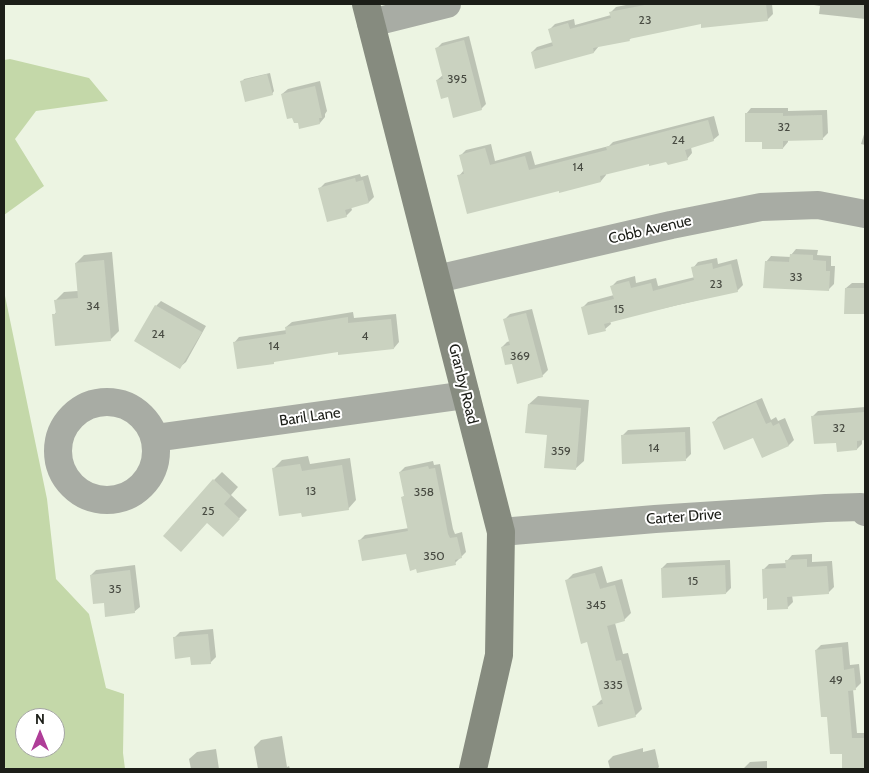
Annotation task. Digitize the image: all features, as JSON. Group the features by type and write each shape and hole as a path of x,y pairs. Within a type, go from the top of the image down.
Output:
{"main road":[{"name":"Granby Road","path":"368,13 502,532 500,655 473,769"}],"street":[{"path":"368,13 446,4"},
{"name":"Cobb Avenue","path":"437,279 671,225 762,207 818,205 865,214"},
{"name":"Baril Lane","path":"155,438 466,395"},
{"name":"Carter Drive","path":"502,532 655,518 826,508 861,507 865,512"}],"green space":[{"path":"10,59 89,78 108,101 36,111 15,139 44,186 4,215 4,60"},
{"path":"4,291 47,499 56,579 89,614 106,688 124,694 123,753 125,769 9,769 4,767"}],"building":[{"path":"650,4 766,4 768,21 701,28 701,24 593,48 594,53 535,69 531,52 553,46 548,29 568,23 570,29 611,18 609,12"},
{"path":"464,40 482,110 453,118 448,97 441,99 436,80 443,79 435,48"},
{"path":"267,74 273,95 245,102 240,81"},
{"path":"315,86 322,118 319,118 320,124 299,129 298,123 294,123 292,118 287,119 281,94"},
{"path":"745,113 783,113 783,116 822,115 823,140 783,141 783,149 762,149 762,142 745,142"},
{"path":"708,120 714,141 685,150 688,160 668,165 666,162 649,166 649,164 600,176 601,182 467,214 457,175 464,174 459,155 485,148 490,165 525,156 529,170 607,150 606,147"},
{"path":"355,178 356,182 363,180 369,203 345,210 347,217 327,222 318,188"},
{"path":"790,254 813,255 813,260 826,261 826,271 830,271 829,291 763,288 765,261 789,262"},
{"path":"104,260 111,341 55,346 52,314 56,314 54,300 78,298 75,263"},
{"path":"712,263 713,269 731,264 738,292 604,324 606,331 588,335 581,307 614,299 610,286 629,281 631,288 651,283 653,291 694,280 691,267"},
{"path":"845,288 865,288 865,314 844,314"},
{"path":"155,305 202,332 180,369 134,341"},
{"path":"526,313 543,377 517,384 512,364 505,365 501,347 510,345 503,319"},
{"path":"348,317 348,323 391,319 394,349 338,355 338,352 237,369 233,342 286,334 285,327"},
{"path":"756,402 766,424 771,422 773,426 779,423 789,446 762,458 753,438 724,450 712,422"},
{"path":"528,404 581,408 576,470 544,468 547,435 525,433"},
{"path":"865,412 865,440 857,441 857,450 837,452 836,443 814,444 811,416"},
{"path":"685,432 686,461 622,464 621,435"},
{"path":"300,464 302,471 342,465 349,510 302,517 301,513 279,516 272,468"},
{"path":"428,466 429,469 435,468 448,534 450,538 457,537 462,558 455,560 456,565 417,573 416,569 410,571 406,554 362,561 358,540 408,531 401,497 404,496 399,472"},
{"path":"213,479 231,496 224,504 240,519 223,537 207,523 181,552 163,536"},
{"path":"807,559 807,567 827,566 829,594 787,597 788,609 767,610 767,598 763,599 762,569 786,568 785,560"},
{"path":"725,565 726,594 662,598 661,568"},
{"path":"130,570 135,613 105,617 104,603 93,604 90,575"},
{"path":"595,573 600,589 615,585 625,621 607,626 616,661 621,660 636,717 598,727 592,706 603,704 587,642 581,644 565,580"},
{"path":"208,634 211,664 191,665 190,657 175,659 173,637"},
{"path":"842,647 844,670 854,668 856,690 848,691 852,738 865,738 865,769 842,769 842,754 830,754 827,717 821,717 815,650"}]}
